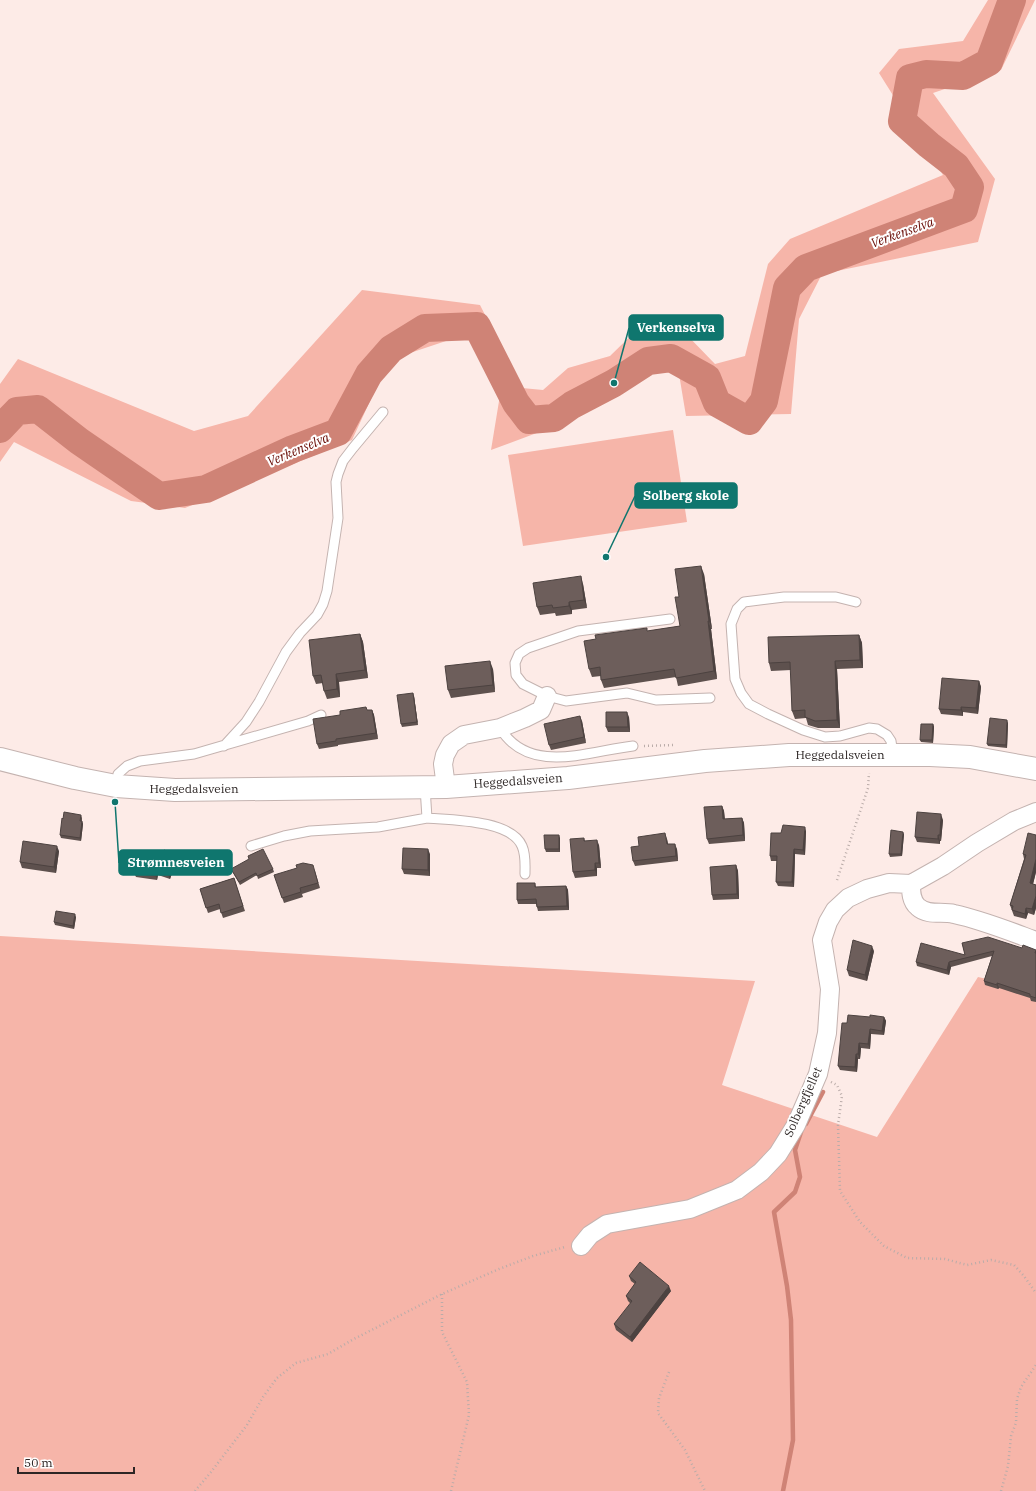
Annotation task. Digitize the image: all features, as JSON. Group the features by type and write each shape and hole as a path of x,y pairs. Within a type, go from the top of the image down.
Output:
{"main road":[{"name":"Heggedalsveien","path":"0,759 75,778 116,786 175,790 435,787 568,778 746,757 789,755 970,757 1036,769"}],"street":[{"path":"435,787 445,755 452,744 464,735 500,728 526,718 541,710 547,696"},
{"path":"1036,812 1014,821 977,843 944,866 911,884 911,895 917,906 922,909 931,913 950,913 973,918 1036,941"},
{"name":"Solbergfjellet","path":"581,1246 590,1235 607,1224 690,1209 737,1190 761,1172 778,1154 796,1125 818,1074 827,1033 830,989 822,940 828,922 835,910 848,898 867,889 889,883 911,884"}],"lane":[{"path":"224,746 246,722 259,702 286,652 300,633 317,615 323,604 327,591 338,518 336,482 338,474 343,461 383,412"},
{"path":"856,602 836,597 814,597 744,602 737,609 731,624 735,679 741,693 749,704 768,714 803,730 825,737 840,736 869,728 877,729 887,735 891,741 893,755"},
{"path":"670,619 578,631 528,648 519,654 515,663 516,675 523,684 547,696 566,701 627,693 656,700 710,698"},
{"path":"116,786 118,774 127,766 140,762 194,754 308,721 321,715"},
{"path":"500,728 506,737 514,744 527,752 537,755 570,757 633,746"},
{"path":"427,818 435,787"},
{"path":"251,846 284,836 310,831 378,827 427,818 462,821 488,825 511,833 518,840 524,852 525,874"}],"path":[{"path":"837,880 868,788 869,773"},
{"path":"818,1074 837,1085 842,1096 838,1124 840,1191 860,1222 884,1246 907,1258 945,1259 967,1265 991,1260 1014,1264 1036,1293"},
{"path":"195,1491 247,1425 263,1397 277,1378 296,1363 328,1354 352,1340 442,1294 499,1269 533,1256 562,1248 581,1246"},
{"path":"442,1294 442,1332 467,1382 469,1416 451,1491"},
{"path":"1001,1491 1008,1466 1011,1436 1016,1424 1017,1399 1021,1387 1036,1365"},
{"path":"669,1372 659,1398 658,1413 685,1450 705,1491"}],"shaded area":[{"path":"988,0 1035,0 1001,70 933,93 995,179 978,242 822,274 799,319 791,414 686,416 678,368 645,358 620,384 566,422 491,450 501,389 467,334 389,360 352,440 185,508 131,501 14,442 0,462 0,384 18,359 194,431 248,416 362,290 480,305 522,388 543,390 568,368 610,356 648,319 685,333 715,364 745,356 768,264 790,239 943,175 879,73 899,49 963,41"},
{"path":"673,430 687,522 523,546 508,455"},
{"path":"0,936 755,981 722,1085 877,1137 978,977 1036,990 1036,1491 0,1491"}],"building":[{"path":"701,566 714,671 676,678 674,669 601,680 600,667 589,669 584,641 596,639 595,635 647,628 647,631 680,626 675,597 679,597 675,569"},
{"path":"581,576 584,600 569,602 569,606 553,608 552,605 537,607 533,583"},
{"path":"360,634 365,670 336,674 337,689 324,691 321,675 313,676 309,640"},
{"path":"859,635 860,660 835,661 837,720 815,721 805,717 805,710 792,711 790,662 769,663 768,637"},
{"path":"490,661 493,685 448,690 445,666"},
{"path":"942,678 979,681 976,708 961,707 961,710 939,709"},
{"path":"413,693 417,722 401,724 397,695"},
{"path":"366,707 367,710 372,710 376,733 336,739 336,741 317,744 313,719 340,715 340,711"},
{"path":"606,712 627,712 628,727 606,727"},
{"path":"580,716 584,737 549,745 544,724"},
{"path":"990,718 1007,720 1006,745 987,744"},
{"path":"921,724 933,724 932,740 920,740"},
{"path":"722,806 723,819 742,818 743,835 707,839 704,807"},
{"path":"64,812 81,815 80,821 82,821 80,838 60,835"},
{"path":"917,812 941,814 940,835 938,835 938,839 915,837"},
{"path":"783,825 805,827 803,850 794,849 792,882 776,882 777,856 770,856 771,833 781,833"},
{"path":"891,830 903,832 901,854 889,854"},
{"path":"665,833 667,844 675,844 676,856 633,861 631,847 639,846 638,837"},
{"path":"1028,833 1036,835 1036,859 1030,883 1036,885 1036,896 1032,909 1026,908 1025,914 1012,910 1013,906 1010,905 1026,855 1023,854"},
{"path":"544,835 559,835 559,849 545,849"},
{"path":"584,838 584,841 597,840 599,863 595,863 595,870 573,872 570,839"},
{"path":"23,841 57,846 54,867 20,862"},
{"path":"403,848 428,849 428,870 402,869"},
{"path":"263,849 273,869 257,876 256,873 239,882 231,869 249,859 248,856"},
{"path":"164,850 175,855 168,875 156,871 156,876 134,873 137,852 163,854"},
{"path":"303,863 313,865 318,883 300,888 301,892 282,898 274,875 297,868 296,865"},
{"path":"736,865 737,894 712,895 710,867"},
{"path":"234,878 243,906 221,913 219,904 206,908 200,889"},
{"path":"517,883 535,883 535,887 566,886 567,906 537,907 536,899 517,900"},
{"path":"56,911 75,914 73,926 54,922"},
{"path":"988,937 1022,948 1023,945 1036,950 1036,998 1030,996 1030,994 997,983 997,985 984,981 994,951 949,962 947,970 916,962 921,943 965,955 962,943"},
{"path":"853,940 872,946 865,975 847,970"},
{"path":"848,1015 870,1017 870,1015 884,1017 882,1031 870,1029 868,1044 859,1043 855,1067 838,1066 842,1023 847,1023"},
{"path":"640,1262 669,1286 630,1337 614,1324 632,1301 626,1296 636,1282 629,1276"}],"waterway":[{"name":"Verkenselva","path":"0,429 17,411 38,409 79,441 159,496 206,489 293,449 338,432 369,374 391,349 425,328 477,326 516,403 529,420 554,418 572,405 614,383 648,361 671,358 707,378 717,403 749,421 764,401 787,288 806,268 964,209 970,187 956,166 902,121 910,78 926,74 963,76 989,62 1012,0"},
{"path":"806,1124 823,1092"},
{"path":"783,1491 793,1440 791,1320 787,1286 774,1212 795,1192 800,1177 795,1150 801,1132"}],"place":[{"name":"Verkenselva","path":"614,383"},
{"name":"Solberg skole","path":"606,557"},
{"name":"Strømnesveien","path":"115,802"}]}
